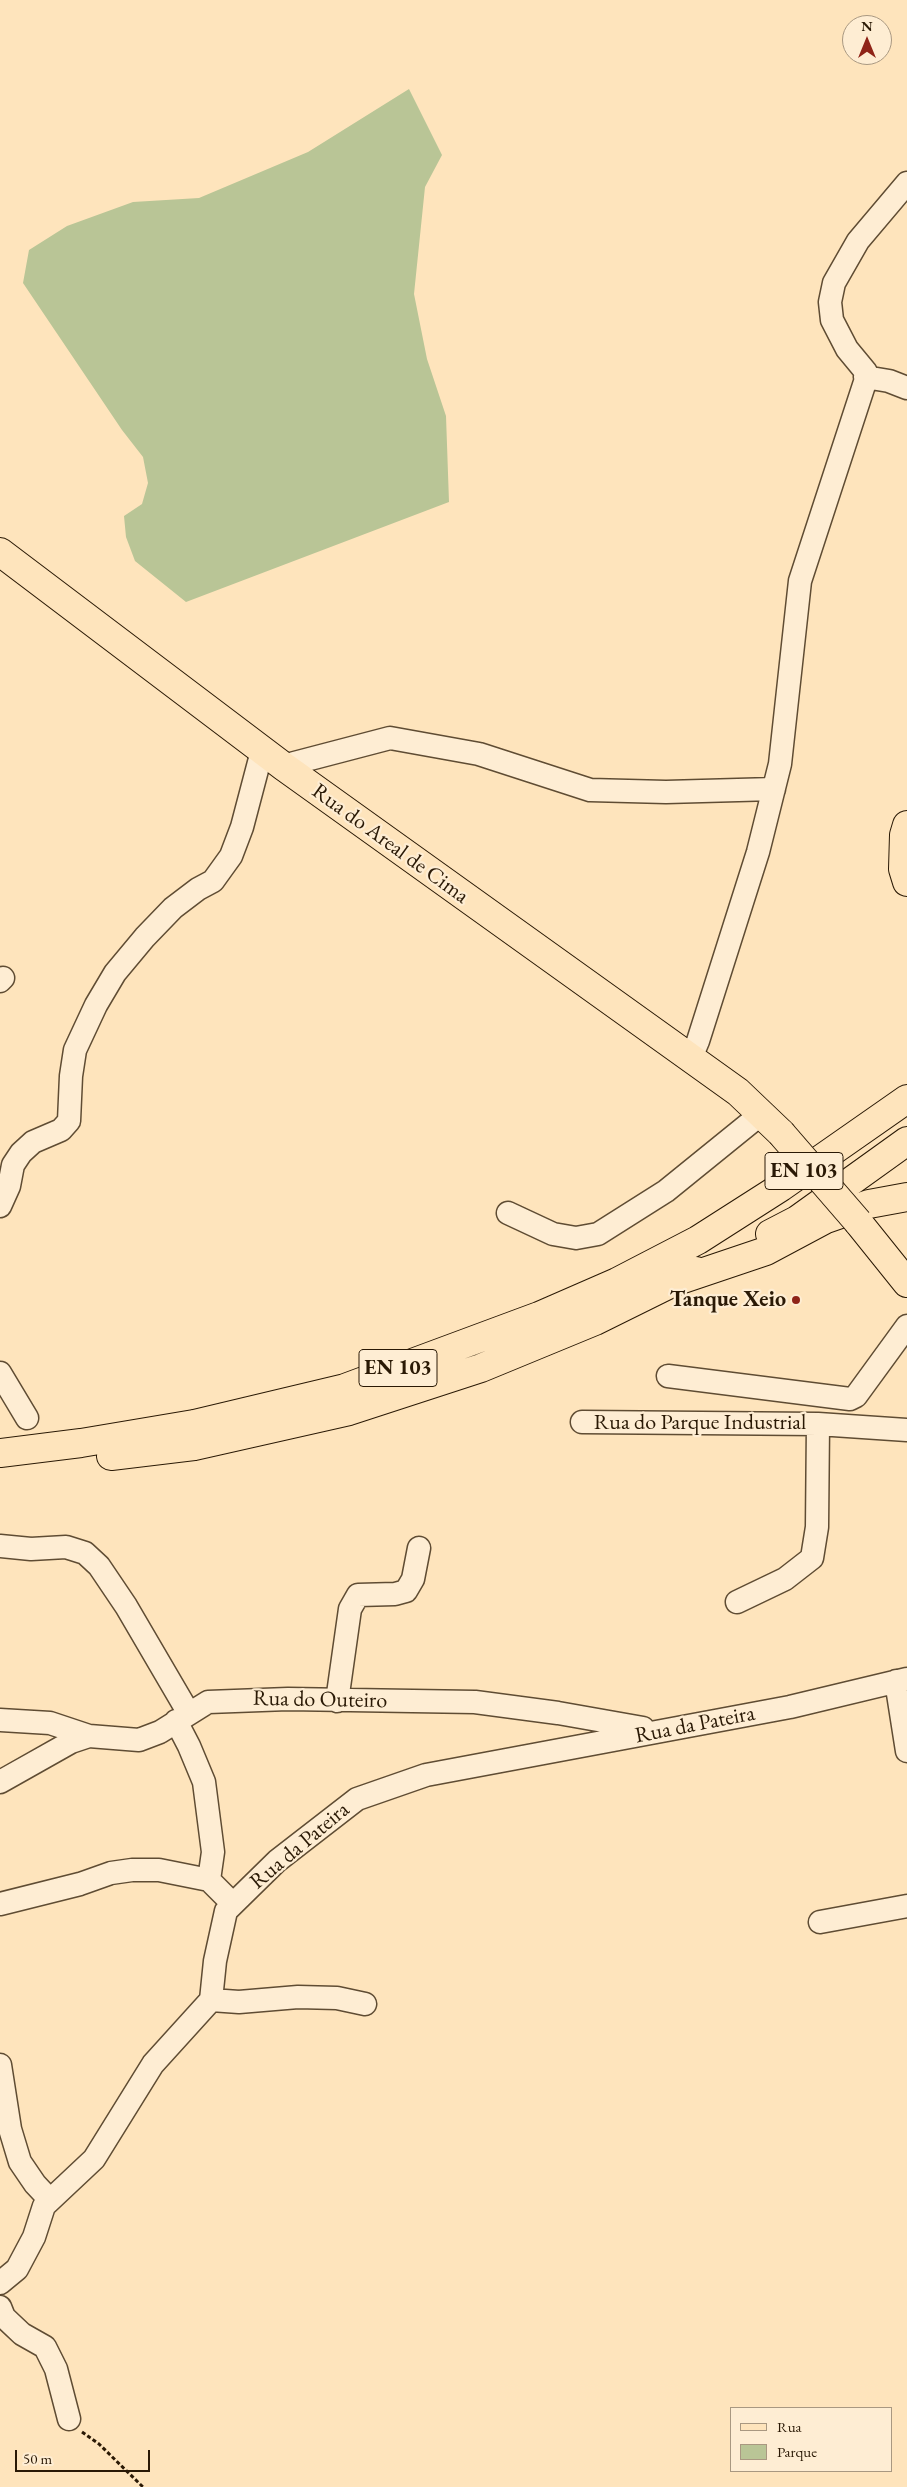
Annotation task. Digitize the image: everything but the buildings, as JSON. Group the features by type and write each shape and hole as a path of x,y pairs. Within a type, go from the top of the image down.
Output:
{"main road":[{"name":"Rua do Areal de Cima","path":"0,552 272,759 690,1060 738,1092 781,1133 858,1222 907,1283"},
{"path":"907,824 904,834 903,869 907,882"},
{"name":"EN 103","path":"0,1453 81,1443 194,1424 345,1388 539,1316 617,1282 698,1240 781,1187 907,1099"},
{"name":"EN 103","path":"0,1466 84,1460 194,1446 349,1411 481,1368 594,1321 798,1220 907,1141"},
{"path":"674,1282 766,1251 826,1220 869,1204 907,1198"}],"street":[{"path":"690,1060 698,1041 758,852 780,764 800,581 866,372 847,349 830,312 834,283 858,240 907,183"},
{"path":"865,377 889,381 907,388"},
{"path":"0,1206 9,1186 13,1165 21,1153 34,1142 61,1130 69,1121 71,1076 75,1050 96,1005 115,974 145,937 173,908 198,888 213,881 231,856 272,759 390,738 479,754 590,790 666,792 774,789"},
{"path":"508,1214 554,1234 576,1238 598,1234 666,1191 761,1114"},
{"path":"668,1376 850,1399 856,1396 907,1326"},
{"path":"0,1373 27,1418"},
{"name":"Rua do Parque Industrial","path":"582,1422 818,1424 907,1430"},
{"name":"Rua do Parque Industrial","path":"737,1602 785,1579 812,1558 817,1527 818,1424"},
{"path":"0,1546 31,1549 66,1547 85,1553 99,1566 126,1606 182,1717 189,1746 204,1782 213,1852 209,1880"},
{"path":"337,1701 350,1609 358,1595 395,1594 406,1591 412,1579 419,1548"},
{"path":"902,1680 907,1751"},
{"name":"Rua da Pateira","path":"211,2000 215,1961 226,1911 277,1861 357,1799 426,1775 550,1754 660,1730 790,1707 902,1680"},
{"name":"Rua do Outeiro","path":"0,1782 71,1742 89,1736 138,1740 160,1732 208,1702 232,1700 476,1702 558,1713 619,1726 660,1730"},
{"path":"0,1720 50,1723 89,1736"},
{"path":"0,1904 80,1884 111,1873 132,1870 159,1870 209,1880 234,1904"},
{"path":"820,1922 907,1906"},
{"path":"0,2283 16,2269 34,2237 44,2206 94,2158 153,2064 211,2000 239,2002 298,1997 337,1998 365,2004"},
{"path":"1,2073 10,2129 20,2162 35,2184 50,2200"},
{"path":"0,2307 4,2317 22,2334 45,2347 56,2369 69,2419"}],"path":[{"path":"69,2419 81,2432 99,2444 143,2487"}],"green space":[{"path":"409,89 442,155 425,187 414,294 427,359 446,416 449,502 186,602 135,561 126,537 124,516 142,504 148,483 143,457 122,430 23,283 29,250 67,226 133,202 199,198 308,152"}],"place":[{"name":"Tanque Xeio","path":"796,1300"}]}
